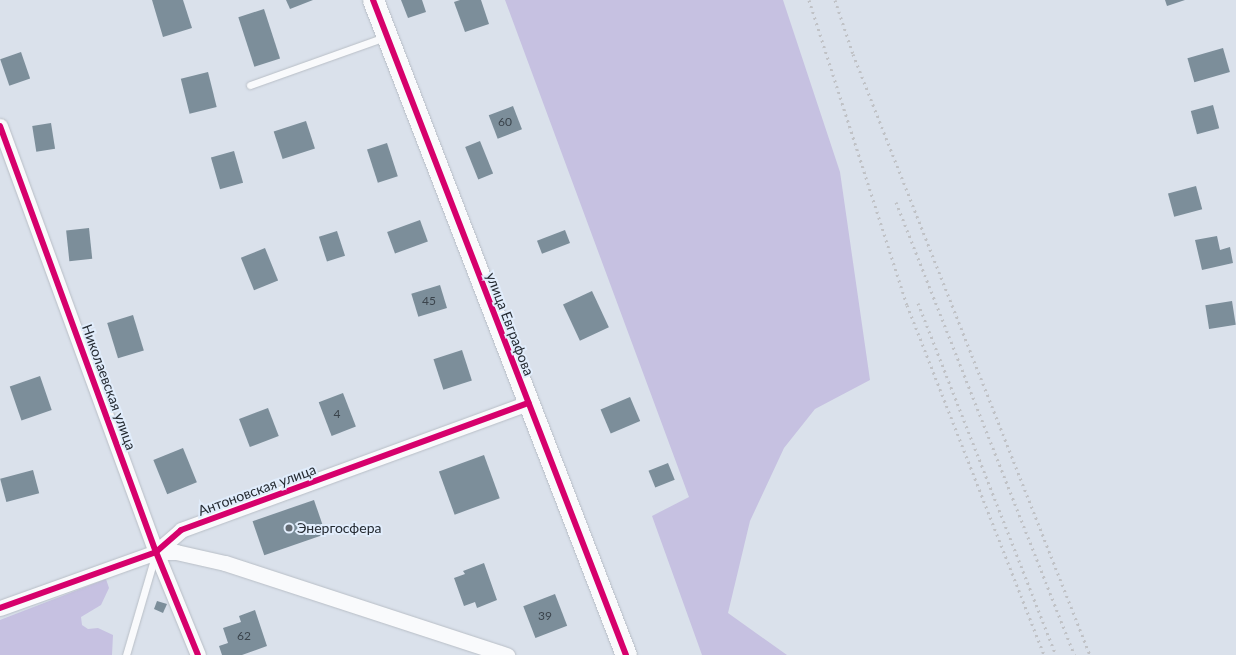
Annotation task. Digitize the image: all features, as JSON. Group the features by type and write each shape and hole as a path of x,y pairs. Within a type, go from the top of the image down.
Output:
{"street":[{"name":"улица Евграфова","path":"373,0 626,655"},
{"name":"Николаевская улица","path":"0,126 156,552 198,655"},
{"name":"Антоновская улица","path":"0,608 156,552 181,530 528,404"},
{"path":"156,552 176,552 225,563 507,655"}],"lane":[{"path":"250,85 387,36"},
{"path":"126,655 156,552"}],"shaded area":[{"path":"505,0 783,0 840,172 870,380 815,409 784,448 750,521 728,613 787,655 702,655 652,516 689,497"},
{"path":"106,579 109,588 101,605 81,617 82,625 88,629 98,628 113,635 112,655 0,655 0,620"}],"building":[{"path":"152,0 183,0 192,28 163,37"},
{"path":"286,0 313,0 290,9"},
{"path":"401,0 422,0 426,12 408,18"},
{"path":"460,0 481,0 489,24 465,32 454,2"},
{"path":"1165,0 1185,0 1167,6"},
{"path":"264,9 280,58 254,67 238,17"},
{"path":"1223,48 1230,72 1194,82 1187,58"},
{"path":"21,52 30,78 9,86 0,59"},
{"path":"208,72 217,107 190,114 181,79"},
{"path":"1213,105 1219,128 1197,134 1191,111"},
{"path":"513,106 522,129 498,139 489,115"},
{"path":"306,121 315,149 283,159 274,132"},
{"path":"51,123 55,149 36,152 32,126"},
{"path":"480,141 493,173 478,179 465,147"},
{"path":"387,143 398,176 378,183 367,149"},
{"path":"234,151 243,183 220,189 211,158"},
{"path":"1196,186 1202,209 1174,217 1168,194"},
{"path":"420,220 428,242 395,254 387,232"},
{"path":"89,228 92,259 69,261 66,230"},
{"path":"565,230 570,243 542,254 537,241"},
{"path":"337,231 345,256 327,262 319,237"},
{"path":"1217,236 1220,250 1230,247 1233,263 1202,270 1195,240"},
{"path":"265,248 278,280 254,290 241,258"},
{"path":"440,285 447,308 418,317 411,294"},
{"path":"592,291 609,327 580,341 563,305"},
{"path":"1232,301 1236,325 1209,329 1205,305"},
{"path":"133,315 144,350 118,358 107,323"},
{"path":"462,350 472,380 443,390 433,359"},
{"path":"40,376 52,410 21,420 10,386"},
{"path":"343,393 356,427 332,436 319,402"},
{"path":"630,397 640,421 611,433 601,410"},
{"path":"268,408 279,436 250,447 239,419"},
{"path":"183,448 197,482 167,494 153,460"},
{"path":"484,455 500,498 455,515 439,471"},
{"path":"668,463 675,480 655,488 649,471"},
{"path":"33,470 39,493 6,502 0,479"},
{"name":"Энергосфера","path":"314,500 326,534 264,555 253,521"},
{"path":"484,563 497,600 477,608 475,602 464,606 454,578 465,574 463,571"},
{"path":"555,594 567,626 535,638 523,606"},
{"path":"157,601 167,604 163,613 154,609"},
{"path":"255,610 267,646 242,655 222,655 219,646 228,643 223,628 241,622 239,616"}],"railway":[{"path":"809,0 907,305 1044,655"},
{"path":"835,0 853,54 1090,655"},
{"path":"896,202 1074,655"},
{"path":"918,303 1056,655"}],"cycle path":[{"path":"373,0 626,655"},
{"path":"0,126 156,552 198,655"},
{"path":"0,608 156,552 181,530 528,403"}],"place":[{"name":"Энергосфера","path":"289,528"}]}
